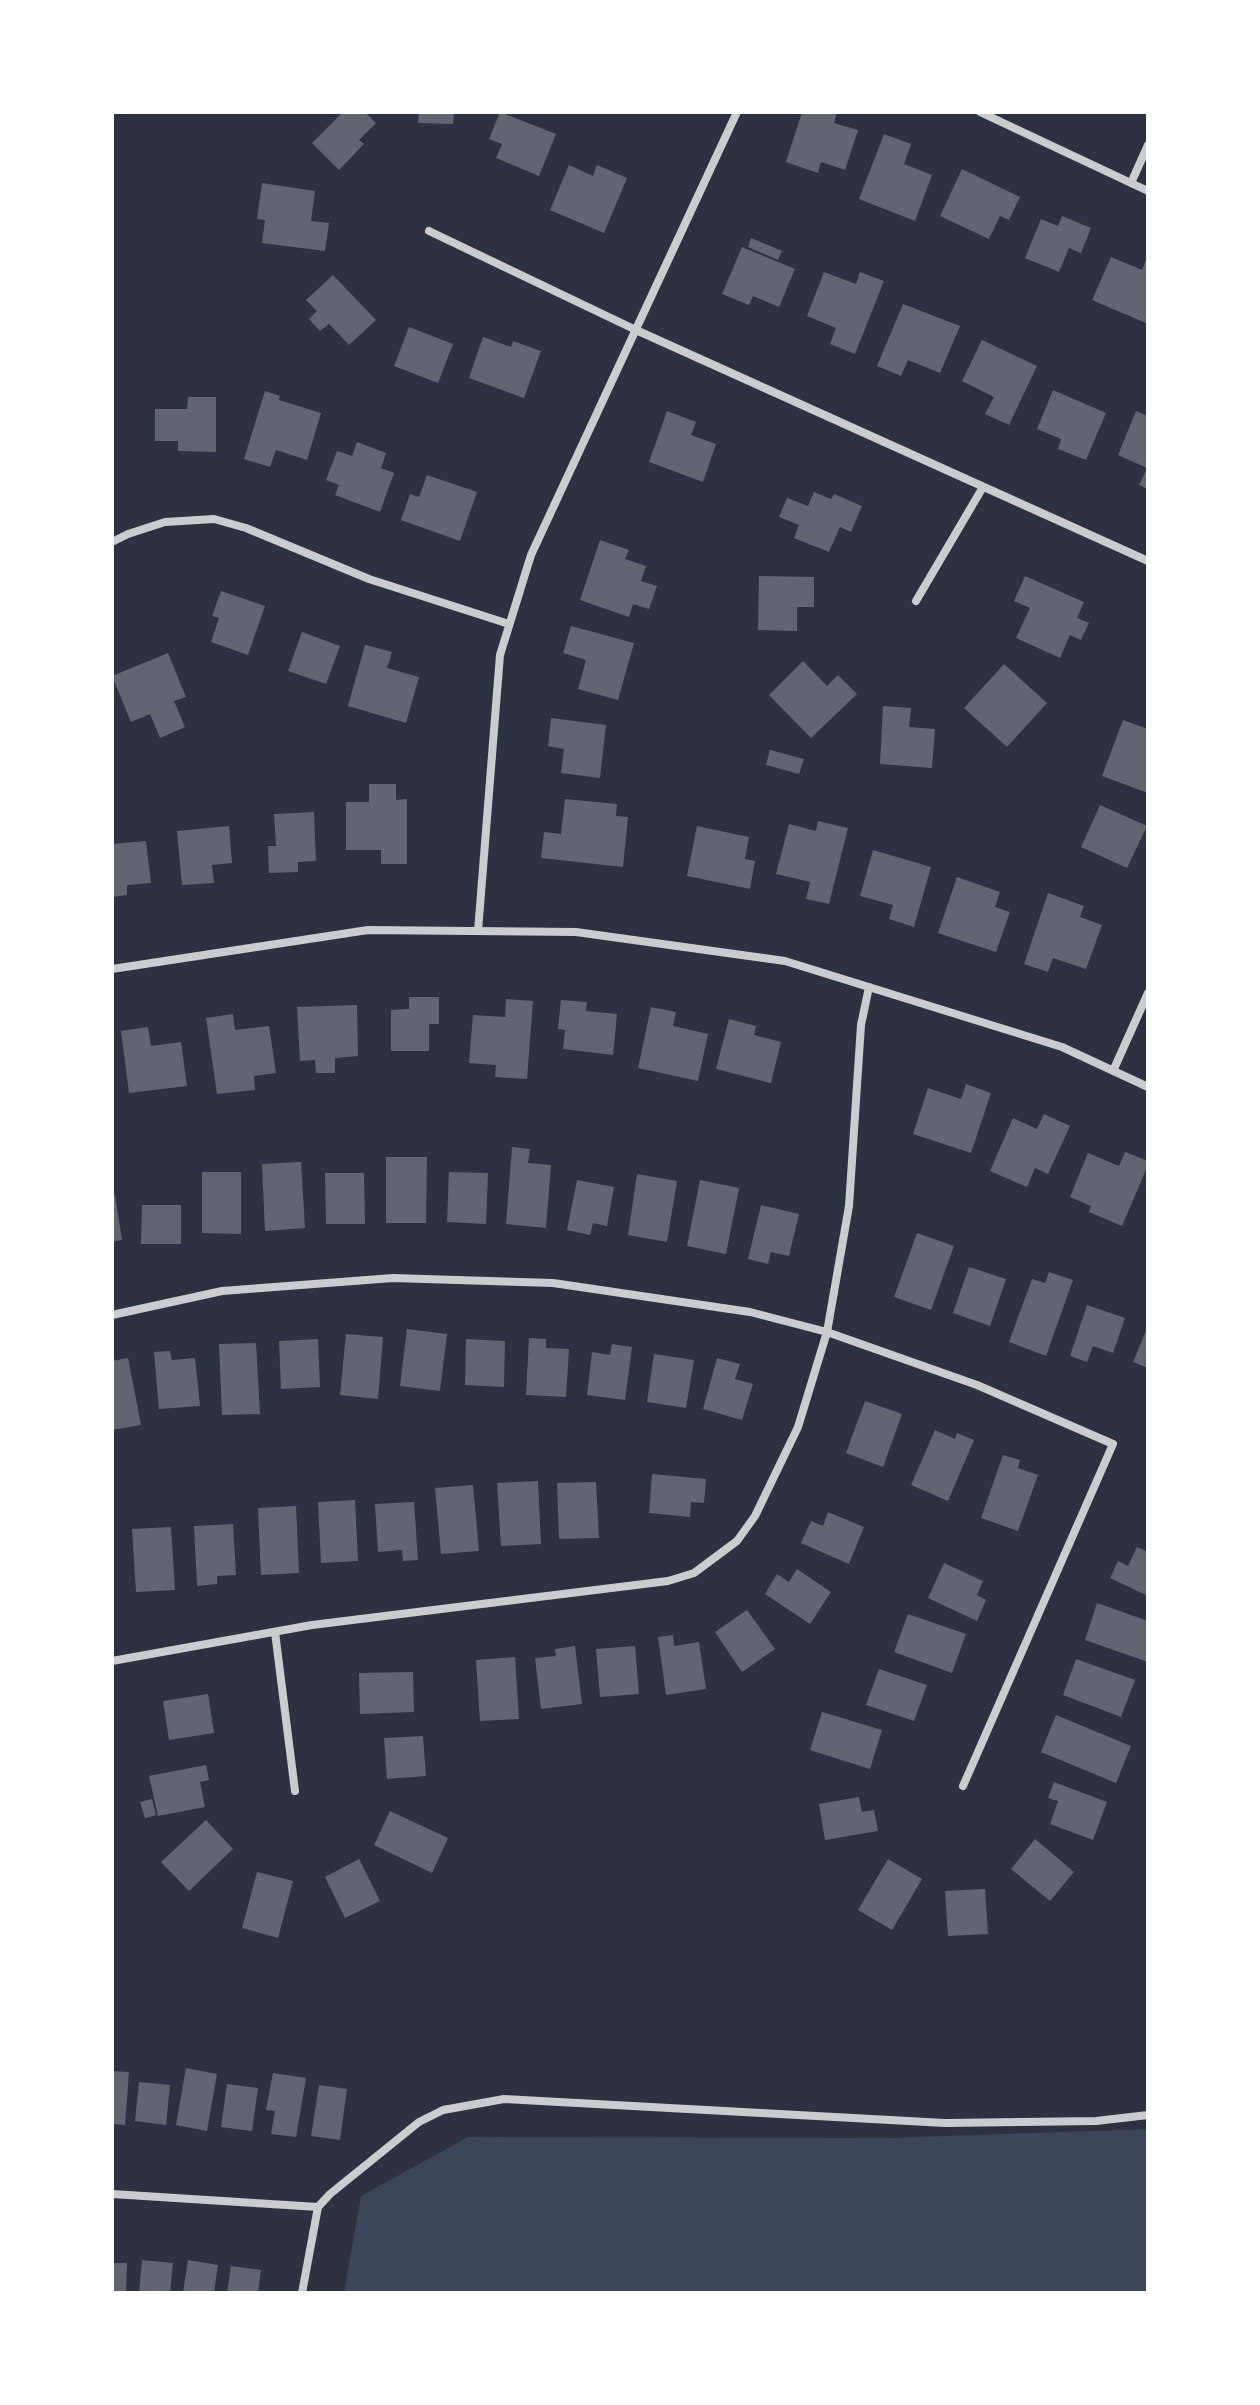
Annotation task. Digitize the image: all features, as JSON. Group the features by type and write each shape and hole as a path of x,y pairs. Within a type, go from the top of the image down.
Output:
{"street":[{"path":"478,931 494,698 500,655 509,624 531,555 737,112"},
{"path":"980,112 1148,191"},
{"path":"1131,183 1148,145"},
{"path":"429,231 636,330 1148,561"},
{"path":"916,601 983,487"},
{"path":"112,542 165,522 214,519 246,528 369,579 509,624"},
{"path":"112,969 368,930 576,932 785,961 1062,1047 1148,1087"},
{"path":"112,1661 275,1632 668,1581 694,1573 737,1541 755,1516 798,1427 827,1332 849,1206 861,1025 869,987"},
{"path":"1113,1071 1148,993"},
{"path":"112,1315 222,1291 393,1278 553,1283 750,1312 827,1332 977,1385 1113,1444 963,1786"},
{"path":"275,1632 295,1791"},
{"path":"302,2293 318,2207 419,2122 443,2110 504,2099 945,2123 1096,2121 1148,2115"},
{"path":"112,2194 318,2207"}],"shaded area":[{"path":"1148,2129 1148,2293 344,2293 361,2196 468,2137 888,2138"}],"building":[{"path":"343,112 365,112 376,123 359,140 364,144 339,170 312,143"},
{"path":"419,112 454,112 453,124 418,123"},
{"path":"500,112 556,134 539,176 496,158 502,144 489,139"},
{"path":"802,112 837,112 834,123 858,130 845,170 821,162 818,173 786,162"},
{"path":"884,134 911,144 904,164 932,175 915,221 859,199"},
{"path":"569,165 593,176 597,165 627,178 604,233 550,210"},
{"path":"962,169 1020,197 1009,220 1000,216 989,239 940,216"},
{"path":"262,183 315,191 311,221 329,223 325,251 262,243 265,220 257,219"},
{"path":"1062,216 1091,228 1081,253 1069,248 1059,272 1025,258 1041,219 1058,226"},
{"path":"751,238 782,251 778,260 748,247"},
{"path":"742,247 795,269 779,307 753,296 749,305 722,294"},
{"path":"1148,255 1148,324 1092,300 1111,257 1142,270"},
{"path":"824,272 856,284 860,272 884,281 855,354 830,344 836,328 807,316"},
{"path":"333,275 376,320 349,345 329,324 320,331 309,319 317,311 306,300"},
{"path":"903,304 960,326 940,373 908,360 901,376 877,366"},
{"path":"409,327 453,344 438,383 394,366"},
{"path":"483,337 511,347 513,341 541,351 524,398 469,378"},
{"path":"982,340 1037,366 1009,425 985,414 994,397 962,381"},
{"path":"1053,390 1106,413 1086,460 1058,449 1061,439 1037,429"},
{"path":"265,391 280,396 279,400 321,413 307,460 276,450 270,467 244,459"},
{"path":"188,397 216,397 216,452 178,451 178,441 155,441 155,409 187,409"},
{"path":"667,411 696,422 691,435 716,444 703,482 649,462"},
{"path":"1136,411 1148,416 1148,489 1139,485 1147,468 1118,455"},
{"path":"357,442 386,453 381,468 394,473 380,512 335,495 339,485 326,480 337,451 352,456"},
{"path":"427,475 477,492 460,541 401,520 410,494 419,497"},
{"path":"814,492 831,499 834,494 862,506 851,532 840,527 829,552 794,538 799,525 779,517 787,498 808,506"},
{"path":"600,540 629,550 625,559 646,566 641,581 657,586 649,609 633,604 629,617 580,600"},
{"path":"759,576 814,577 814,607 797,607 797,631 758,630"},
{"path":"1025,576 1084,602 1077,618 1089,623 1081,640 1070,635 1060,658 1016,638 1030,608 1014,601"},
{"path":"221,591 265,606 248,655 211,642 219,618 212,616"},
{"path":"571,626 634,643 618,700 578,689 586,660 563,653"},
{"path":"302,632 340,646 326,684 288,671"},
{"path":"365,645 392,652 387,668 419,677 406,723 348,706"},
{"path":"168,653 186,697 174,701 185,727 160,738 150,714 131,722 112,676"},
{"path":"803,661 827,686 838,675 857,694 811,738 769,695"},
{"path":"1004,664 1047,703 1007,747 964,708"},
{"path":"883,706 911,708 909,727 935,729 932,768 880,764"},
{"path":"551,718 606,725 600,778 561,773 564,749 548,746"},
{"path":"1123,720 1148,729 1148,793 1102,776"},
{"path":"770,750 804,759 799,774 766,765"},
{"path":"369,784 396,784 396,800 407,799 407,864 381,864 381,850 346,850 346,802 369,802"},
{"path":"565,799 617,804 616,816 628,817 623,867 541,858 544,832 561,834"},
{"path":"1100,805 1147,826 1127,868 1081,847"},
{"path":"314,812 316,861 298,862 298,872 269,873 268,846 276,846 274,814"},
{"path":"818,821 848,828 829,904 806,899 810,882 776,874 789,824 816,831"},
{"path":"229,826 232,863 212,865 214,883 182,885 177,831"},
{"path":"697,826 749,837 745,859 755,861 750,889 687,876"},
{"path":"146,841 151,883 127,885 127,895 112,897 112,844"},
{"path":"873,850 931,867 914,927 889,919 893,905 860,896"},
{"path":"957,877 1000,892 995,907 1010,912 996,952 938,933"},
{"path":"1048,893 1084,906 1080,917 1102,925 1086,969 1053,958 1048,972 1024,964"},
{"path":"409,997 439,997 439,1024 429,1024 429,1051 391,1051 391,1010 409,1009"},
{"path":"506,999 533,1001 527,1079 495,1077 496,1065 469,1063 473,1015 505,1017"},
{"path":"561,1000 587,1002 586,1011 617,1014 613,1055 563,1049 565,1030 558,1029"},
{"path":"357,1005 358,1056 335,1058 335,1073 316,1073 315,1060 300,1061 297,1007"},
{"path":"651,1007 676,1012 673,1026 708,1034 698,1081 638,1068"},
{"path":"233,1014 235,1030 269,1026 276,1073 254,1076 255,1090 217,1094 206,1018"},
{"path":"729,1019 756,1026 754,1035 781,1042 771,1083 716,1069"},
{"path":"148,1027 151,1046 181,1042 187,1086 129,1093 121,1031"},
{"path":"966,1084 991,1093 971,1153 913,1134 928,1088 961,1099"},
{"path":"1044,1114 1070,1126 1048,1174 1035,1168 1027,1187 990,1171 1013,1118 1037,1129"},
{"path":"512,1147 530,1149 528,1163 551,1165 546,1228 506,1224"},
{"path":"1125,1152 1148,1161 1148,1165 1122,1226 1089,1212 1091,1206 1070,1197 1088,1153 1119,1166"},
{"path":"386,1157 427,1157 426,1223 386,1223"},
{"path":"301,1162 305,1228 265,1231 262,1164"},
{"path":"202,1172 241,1172 241,1234 202,1233"},
{"path":"449,1172 488,1173 486,1224 447,1222"},
{"path":"325,1173 364,1173 365,1224 326,1224"},
{"path":"637,1174 677,1181 667,1242 628,1235"},
{"path":"577,1180 614,1187 607,1226 593,1223 590,1235 567,1230"},
{"path":"700,1180 739,1188 726,1254 687,1246"},
{"path":"112,1195 115,1195 122,1240 112,1242"},
{"path":"142,1205 181,1205 181,1244 141,1244"},
{"path":"761,1205 799,1214 789,1256 771,1252 768,1264 748,1259"},
{"path":"917,1233 954,1246 931,1310 894,1297"},
{"path":"969,1267 1006,1279 990,1326 953,1313"},
{"path":"1049,1272 1073,1280 1046,1356 1009,1342 1032,1279 1045,1283"},
{"path":"1087,1305 1125,1318 1113,1353 1093,1346 1087,1362 1070,1356"},
{"path":"1148,1326 1148,1368 1133,1362"},
{"path":"407,1329 447,1334 440,1391 400,1386"},
{"path":"346,1334 383,1337 378,1399 340,1395"},
{"path":"529,1338 546,1339 546,1348 569,1349 566,1397 526,1395"},
{"path":"318,1339 320,1387 281,1389 279,1341"},
{"path":"466,1339 505,1341 504,1387 465,1385"},
{"path":"256,1343 260,1414 222,1415 219,1344"},
{"path":"612,1344 632,1347 625,1400 587,1395 592,1352 610,1355"},
{"path":"170,1351 172,1360 195,1358 200,1406 159,1409 154,1352"},
{"path":"654,1354 694,1360 686,1408 647,1402"},
{"path":"128,1358 141,1425 112,1430 112,1361"},
{"path":"717,1358 740,1364 735,1379 753,1384 742,1420 703,1409"},
{"path":"865,1401 902,1414 883,1467 846,1453"},
{"path":"935,1430 955,1439 957,1433 974,1440 948,1501 911,1485"},
{"path":"1003,1455 1020,1460 1018,1468 1038,1475 1018,1531 981,1518"},
{"path":"652,1474 706,1479 704,1503 691,1502 690,1517 649,1513"},
{"path":"538,1481 541,1544 501,1546 497,1483"},
{"path":"596,1482 599,1538 559,1539 557,1483"},
{"path":"473,1485 479,1551 441,1554 435,1488"},
{"path":"355,1500 358,1561 321,1563 318,1502"},
{"path":"414,1502 418,1560 403,1561 402,1550 378,1552 375,1504"},
{"path":"296,1506 299,1573 261,1575 258,1508"},
{"path":"828,1512 864,1527 849,1564 801,1543 811,1521 823,1526"},
{"path":"233,1524 236,1575 217,1576 217,1584 197,1586 194,1526"},
{"path":"171,1527 175,1590 136,1592 132,1529"},
{"path":"1137,1547 1148,1552 1148,1596 1110,1578 1118,1561 1128,1566"},
{"path":"944,1563 983,1581 977,1595 986,1600 977,1621 928,1598"},
{"path":"797,1569 831,1592 810,1624 765,1594 777,1574 789,1582"},
{"path":"1097,1603 1148,1621 1148,1662 1085,1640"},
{"path":"747,1610 775,1649 742,1672 715,1632"},
{"path":"908,1614 966,1634 952,1673 894,1652"},
{"path":"673,1635 674,1646 699,1642 706,1689 666,1695 658,1637"},
{"path":"575,1646 582,1704 541,1709 535,1658 556,1656 555,1649"},
{"path":"635,1646 639,1694 600,1697 596,1649"},
{"path":"515,1657 519,1719 480,1721 476,1660"},
{"path":"1076,1659 1135,1680 1121,1717 1063,1695"},
{"path":"879,1669 927,1685 914,1721 866,1705"},
{"path":"413,1672 414,1712 360,1714 359,1673"},
{"path":"208,1694 214,1733 169,1740 163,1701"},
{"path":"822,1712 882,1730 870,1769 810,1750"},
{"path":"1056,1715 1131,1746 1116,1783 1041,1752"},
{"path":"423,1736 426,1776 387,1779 384,1738"},
{"path":"206,1765 209,1780 200,1782 205,1807 158,1816 149,1776"},
{"path":"1054,1782 1107,1802 1093,1840 1050,1824 1058,1801 1048,1798"},
{"path":"859,1797 862,1812 874,1810 878,1831 825,1840 819,1804"},
{"path":"152,1799 156,1815 145,1818 140,1802"},
{"path":"390,1811 448,1838 432,1873 374,1845"},
{"path":"206,1820 233,1849 189,1891 161,1862"},
{"path":"1035,1839 1074,1872 1050,1901 1011,1869"},
{"path":"359,1859 380,1901 345,1918 325,1877"},
{"path":"888,1859 922,1879 892,1930 858,1910"},
{"path":"257,1872 293,1881 278,1938 242,1928"},
{"path":"985,1889 988,1934 948,1936 945,1891"},
{"path":"186,2068 217,2074 207,2131 176,2125"},
{"path":"112,2071 129,2072 125,2125 112,2124"},
{"path":"273,2073 306,2078 296,2137 271,2134 275,2111 266,2110"},
{"path":"139,2082 170,2085 166,2125 135,2121"},
{"path":"227,2084 258,2088 252,2131 221,2127"},
{"path":"319,2085 347,2089 340,2140 311,2136"},
{"path":"142,2260 173,2263 170,2293 139,2293"},
{"path":"188,2260 218,2265 214,2293 183,2293"},
{"path":"112,2263 127,2263 126,2293 112,2293"},
{"path":"231,2266 261,2270 258,2293 227,2293"}]}
